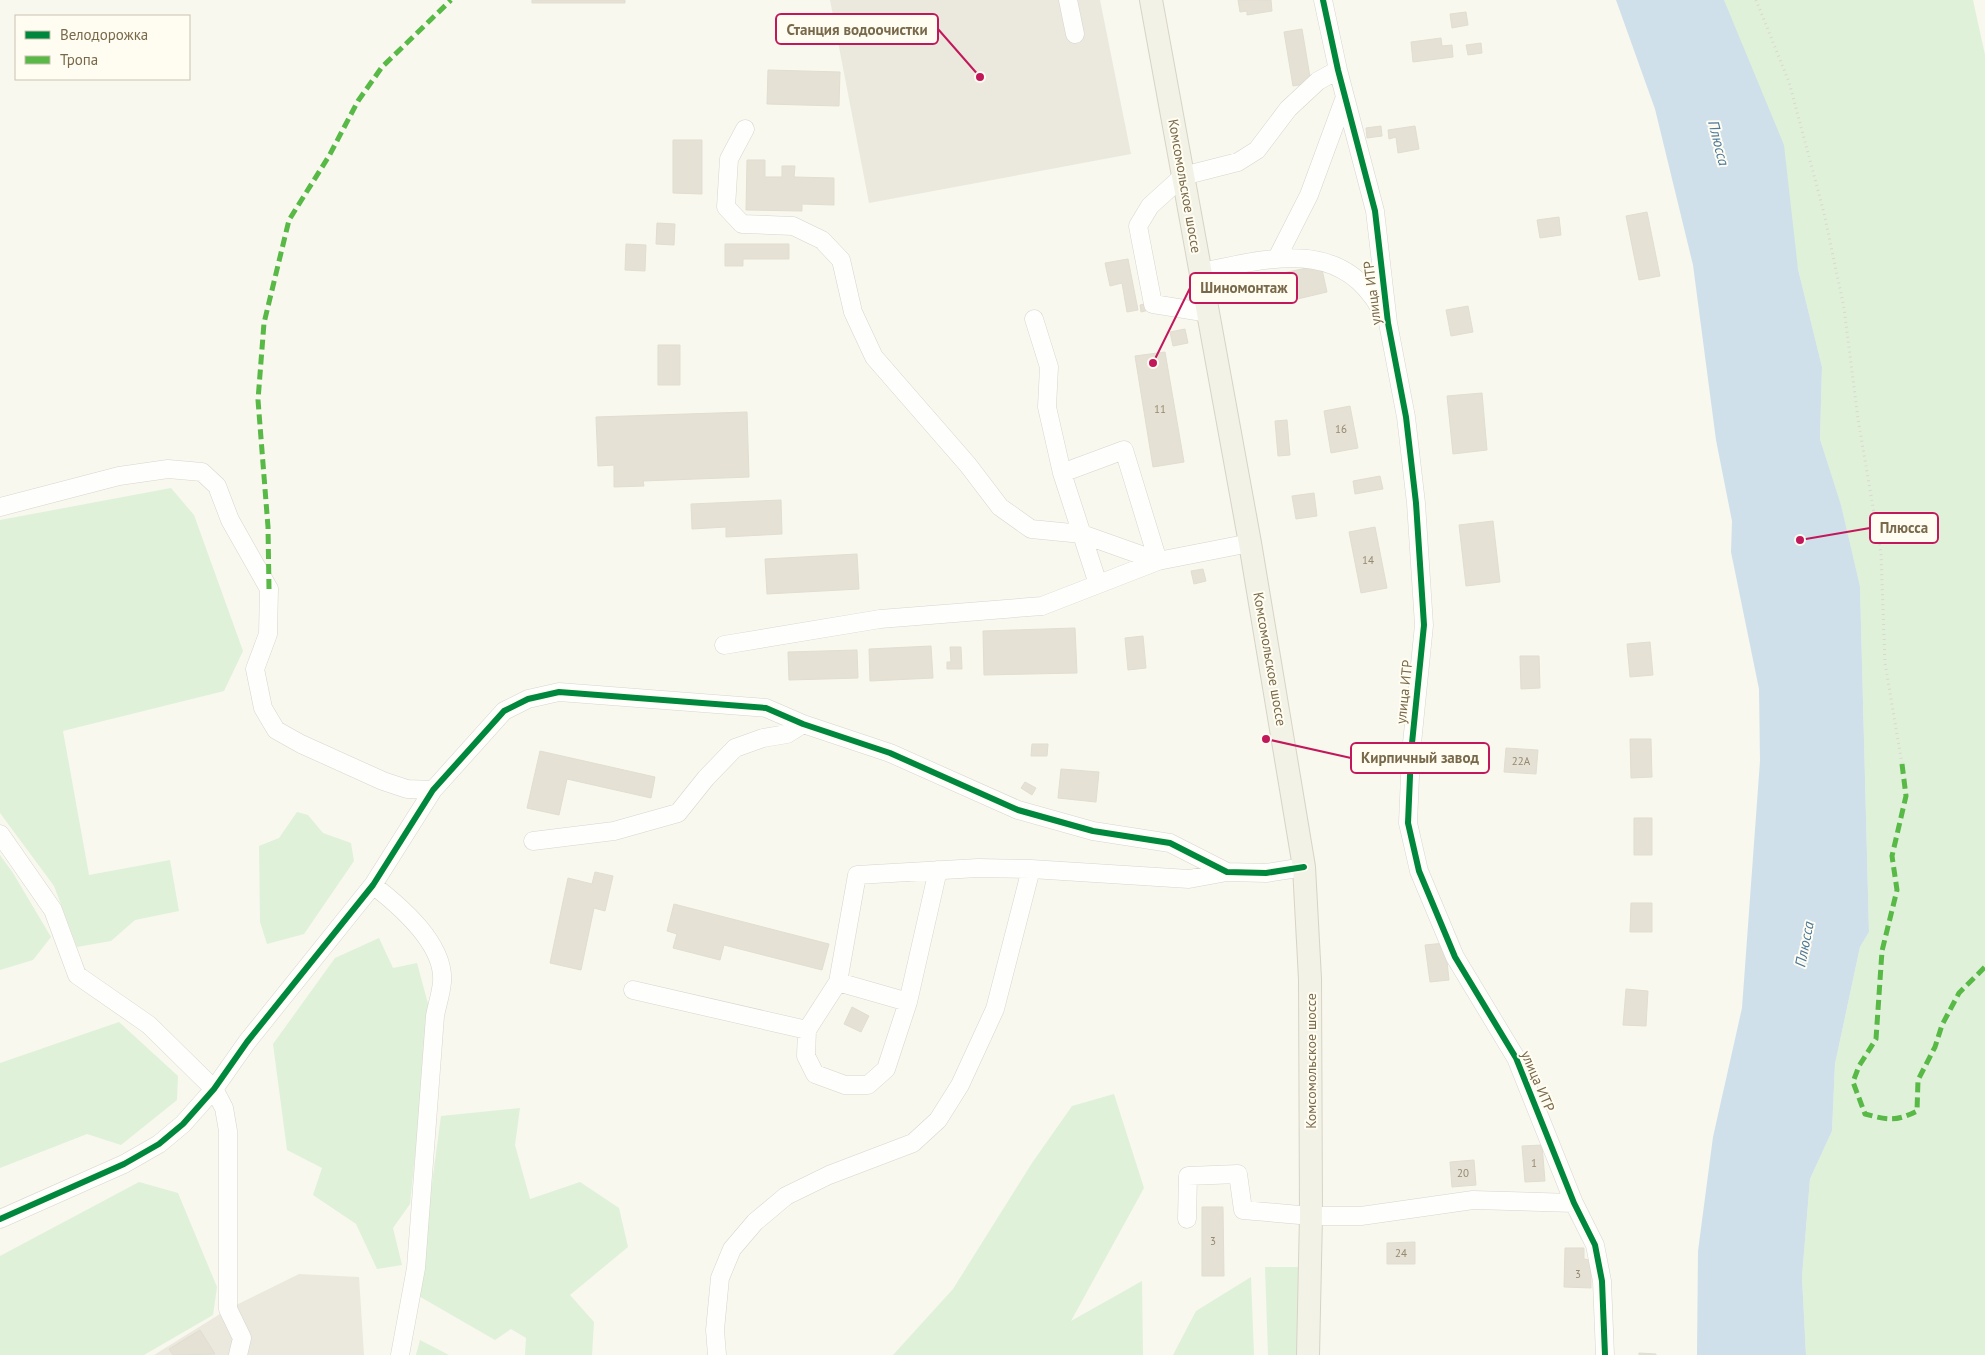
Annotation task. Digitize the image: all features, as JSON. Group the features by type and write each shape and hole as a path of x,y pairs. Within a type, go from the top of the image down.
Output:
{"main road":[{"name":"Комсомольское шоссе","path":"1151,0 1250,543 1304,867 1310,979 1311,1216 1308,1355"}],"street":[{"path":"1068,0 1075,34"},
{"name":"улица ИТР","path":"1322,0 1338,70 1375,211 1388,322 1406,417 1415,494 1424,624 1411,753 1408,823 1419,871 1455,957 1516,1058 1574,1203 1595,1245 1602,1281 1605,1355"},
{"path":"1209,313 1153,304 1138,226 1150,206 1183,176 1238,162 1257,150 1288,109 1318,81 1338,70"},
{"path":"1275,258 1309,195 1345,97"},
{"path":"746,129 729,159 726,206 742,224 793,226 822,240 841,260 853,312 874,357 968,465 1000,507 1031,529 1082,534 1158,561"},
{"name":"улица ИТР","path":"1201,272 1275,258 1302,257 1325,261 1350,274 1372,295 1388,322"},
{"path":"1034,318 1048,367 1047,407 1062,473 1098,584"},
{"path":"1062,473 1124,450 1158,561"},
{"path":"0,508 119,476 168,469 202,472 217,486 230,520 268,589 268,634 255,669 263,708 276,730 301,744 383,781 407,789 433,790"},
{"path":"724,645 880,619 1042,606 1158,561 1250,543"},
{"path":"0,1219 124,1164 159,1144 183,1124 214,1089 247,1042 373,885 433,790 504,711 528,698 559,692 766,708 803,724 890,753 1018,810 1093,831 1170,843 1227,872"},
{"path":"533,841 614,831 678,813 706,778 735,748 763,738 787,734 803,724"},
{"path":"0,834 52,910 77,975 149,1025 214,1089 224,1108 228,1131 228,1309 242,1338 238,1355"},
{"path":"938,870 908,1002 886,1069 868,1085 845,1085 815,1074 806,1056 807,1030 838,982 857,875 938,870 978,868 1031,869 1189,879 1227,872 1266,873 1304,867"},
{"path":"717,1355 715,1330 720,1278 732,1249 755,1222 786,1196 829,1175 913,1143 938,1120 956,1092 995,1009 1031,869"},
{"path":"373,885 400,906 426,937 440,964 442,982 434,1016 416,1268 400,1355"},
{"path":"838,982 908,1002"},
{"path":"633,990 807,1030"},
{"path":"1187,1219 1188,1176 1238,1174 1243,1210 1311,1216 1361,1216 1473,1200 1574,1203"}],"path":[{"path":"1756,0 1789,82 1824,212 1844,308 1858,419 1882,554 1885,663 1902,764"}],"shaded area":[{"path":"830,0 1100,0 1131,154 869,203"},
{"path":"299,1274 359,1277 364,1355 154,1355 228,1309"}],"green space":[{"path":"1724,0 1973,0 1985,55 1985,1355 1806,1355 1802,1277 1810,1179 1832,1131 1835,1064 1860,947 1869,932 1860,586 1841,506 1820,439 1822,367 1798,269"},
{"path":"171,488 194,515 243,651 224,691 63,731 89,875 170,860 179,911 135,920 111,941 77,947 54,886 0,813 0,520"},
{"path":"297,812 308,815 323,833 351,843 354,861 304,934 267,944 260,922 259,846 279,838"},
{"path":"0,855 13,873 51,937 33,960 0,970"},
{"path":"379,938 393,968 417,963 430,1011 410,1204 393,1228 402,1265 377,1269 356,1224 313,1195 322,1168 287,1150 273,1044 335,958"},
{"path":"119,1022 178,1076 177,1100 121,1145 87,1134 0,1168 0,1063"},
{"path":"1114,1094 1144,1188 1071,1321 1142,1281 1143,1355 893,1355 953,1289 1032,1163 1072,1106"},
{"path":"520,1108 515,1145 530,1199 580,1182 619,1208 628,1247 570,1295 594,1322 592,1355 525,1355 526,1338 511,1329 495,1340 417,1295 441,1116"},
{"path":"139,1182 178,1193 217,1287 213,1315 144,1355 0,1355 0,1256"},
{"path":"1265,1267 1302,1267 1300,1355 1268,1355"},
{"path":"1251,1277 1254,1355 1173,1355 1196,1311"},
{"path":"420,1340 449,1355 416,1355"}],"water":[{"path":"1616,0 1724,0 1784,145 1798,269 1822,367 1820,439 1841,505 1860,586 1869,932 1860,947 1835,1064 1832,1131 1810,1179 1802,1277 1806,1355 1697,1355 1698,1251 1713,1137 1742,1008 1760,761 1759,689 1731,552 1732,521 1716,440 1693,265 1655,109"}],"building":[{"path":"532,0 625,0 625,3 532,3"},
{"path":"1238,0 1271,0 1272,11 1247,15 1247,11 1240,12"},
{"path":"1466,12 1468,25 1452,28 1450,14"},
{"path":"1302,29 1311,83 1293,86 1284,32"},
{"path":"1441,38 1442,46 1452,45 1453,57 1413,62 1411,42"},
{"path":"1481,43 1482,53 1468,55 1466,45"},
{"path":"768,70 840,72 839,106 767,104"},
{"path":"1381,126 1382,136 1367,138 1366,128"},
{"path":"1415,126 1419,149 1398,153 1396,137 1389,139 1388,130"},
{"path":"673,140 702,140 702,194 673,193"},
{"path":"747,160 765,160 765,177 782,177 782,166 795,166 794,177 834,178 834,205 802,204 802,211 746,210"},
{"path":"1647,212 1660,276 1639,280 1626,216"},
{"path":"1559,217 1561,235 1540,238 1537,220"},
{"path":"657,223 675,224 674,245 656,244"},
{"path":"626,244 646,245 645,271 625,270"},
{"path":"725,244 789,244 789,259 743,259 743,266 725,266"},
{"path":"1128,259 1138,310 1127,312 1122,283 1110,286 1105,263"},
{"path":"1321,265 1327,292 1289,301 1283,273"},
{"path":"1148,303 1149,310 1141,312 1140,305"},
{"path":"1468,306 1473,332 1451,336 1446,310"},
{"path":"1185,329 1188,343 1173,346 1170,332"},
{"path":"658,345 680,345 680,385 658,385"},
{"path":"1165,352 1184,462 1153,467 1135,356"},
{"path":"1482,393 1487,450 1453,454 1447,396"},
{"path":"1350,406 1358,448 1331,453 1324,411"},
{"path":"747,412 749,477 643,481 644,486 614,487 614,465 598,466 596,417"},
{"path":"1287,420 1290,455 1278,456 1275,421"},
{"path":"1380,476 1383,489 1355,494 1353,481"},
{"path":"1314,493 1317,516 1296,519 1292,496"},
{"path":"781,500 782,534 726,537 726,527 692,529 691,504"},
{"path":"1493,521 1500,582 1466,586 1459,525"},
{"path":"1375,527 1387,588 1361,593 1349,532"},
{"path":"857,554 859,589 767,594 765,559"},
{"path":"1203,569 1206,581 1194,584 1191,571"},
{"path":"1075,628 1077,673 984,675 983,631"},
{"path":"1143,636 1146,668 1128,670 1125,638"},
{"path":"1650,642 1653,675 1630,677 1627,644"},
{"path":"931,646 933,678 870,681 869,649"},
{"path":"950,647 961,647 962,669 947,669 947,662 951,662"},
{"path":"857,650 858,678 789,680 788,652"},
{"path":"1520,656 1539,656 1540,688 1521,689"},
{"path":"1630,739 1651,739 1652,777 1631,778"},
{"path":"1032,744 1048,744 1047,756 1031,756"},
{"path":"1506,748 1538,750 1536,774 1504,772"},
{"path":"540,751 655,777 651,798 567,779 559,815 527,808"},
{"path":"1061,769 1099,772 1096,802 1058,798"},
{"path":"1025,782 1036,788 1032,795 1021,788"},
{"path":"1634,818 1652,818 1652,855 1634,855"},
{"path":"595,872 613,876 605,911 594,908 581,970 550,963 568,878 592,884"},
{"path":"1631,903 1652,903 1652,932 1630,932"},
{"path":"674,904 829,944 822,970 724,945 720,960 673,948 677,934 667,931"},
{"path":"1445,943 1449,980 1430,982 1425,945"},
{"path":"1626,989 1648,991 1646,1026 1623,1025"},
{"path":"852,1007 869,1016 861,1032 844,1024"},
{"path":"1542,1145 1545,1181 1525,1182 1522,1146"},
{"path":"1474,1160 1476,1185 1452,1187 1450,1162"},
{"path":"1202,1207 1223,1207 1224,1276 1202,1276"},
{"path":"1415,1242 1415,1264 1387,1264 1387,1243"},
{"path":"1565,1248 1584,1248 1584,1259 1591,1260 1591,1288 1564,1287"},
{"path":"200,1330 215,1354 173,1355 169,1349"},
{"path":"1639,1353 1656,1354 1656,1355 1639,1355"}],"marked path":[{"path":"269,589 268,527 258,400 264,323 289,220 329,156 358,101 382,67 451,0"},
{"path":"1902,764 1906,796 1892,856 1897,890 1882,951 1876,1039 1859,1066 1853,1082 1865,1114 1891,1119 1903,1117 1917,1111 1918,1080 1935,1047 1942,1025 1959,993 1985,967"}],"cycle path":[{"path":"1323,0 1338,70 1375,211 1388,323 1406,417 1416,503 1424,625 1411,753 1408,823 1419,871 1455,957 1516,1058 1574,1203 1595,1245 1602,1281 1605,1355"},
{"path":"0,1219 124,1164 159,1144 183,1124 214,1089 247,1042 373,885 433,790 504,711 528,699 559,692 766,708 803,724 890,753 1018,810 1093,831 1170,843 1227,872 1266,873 1304,867"}],"place":[{"name":"Станция водоочистки","path":"980,77"},
{"name":"Шиномонтаж","path":"1153,363"},
{"name":"Плюсса","path":"1800,540"},
{"name":"Кирпичный завод","path":"1266,739"}]}
